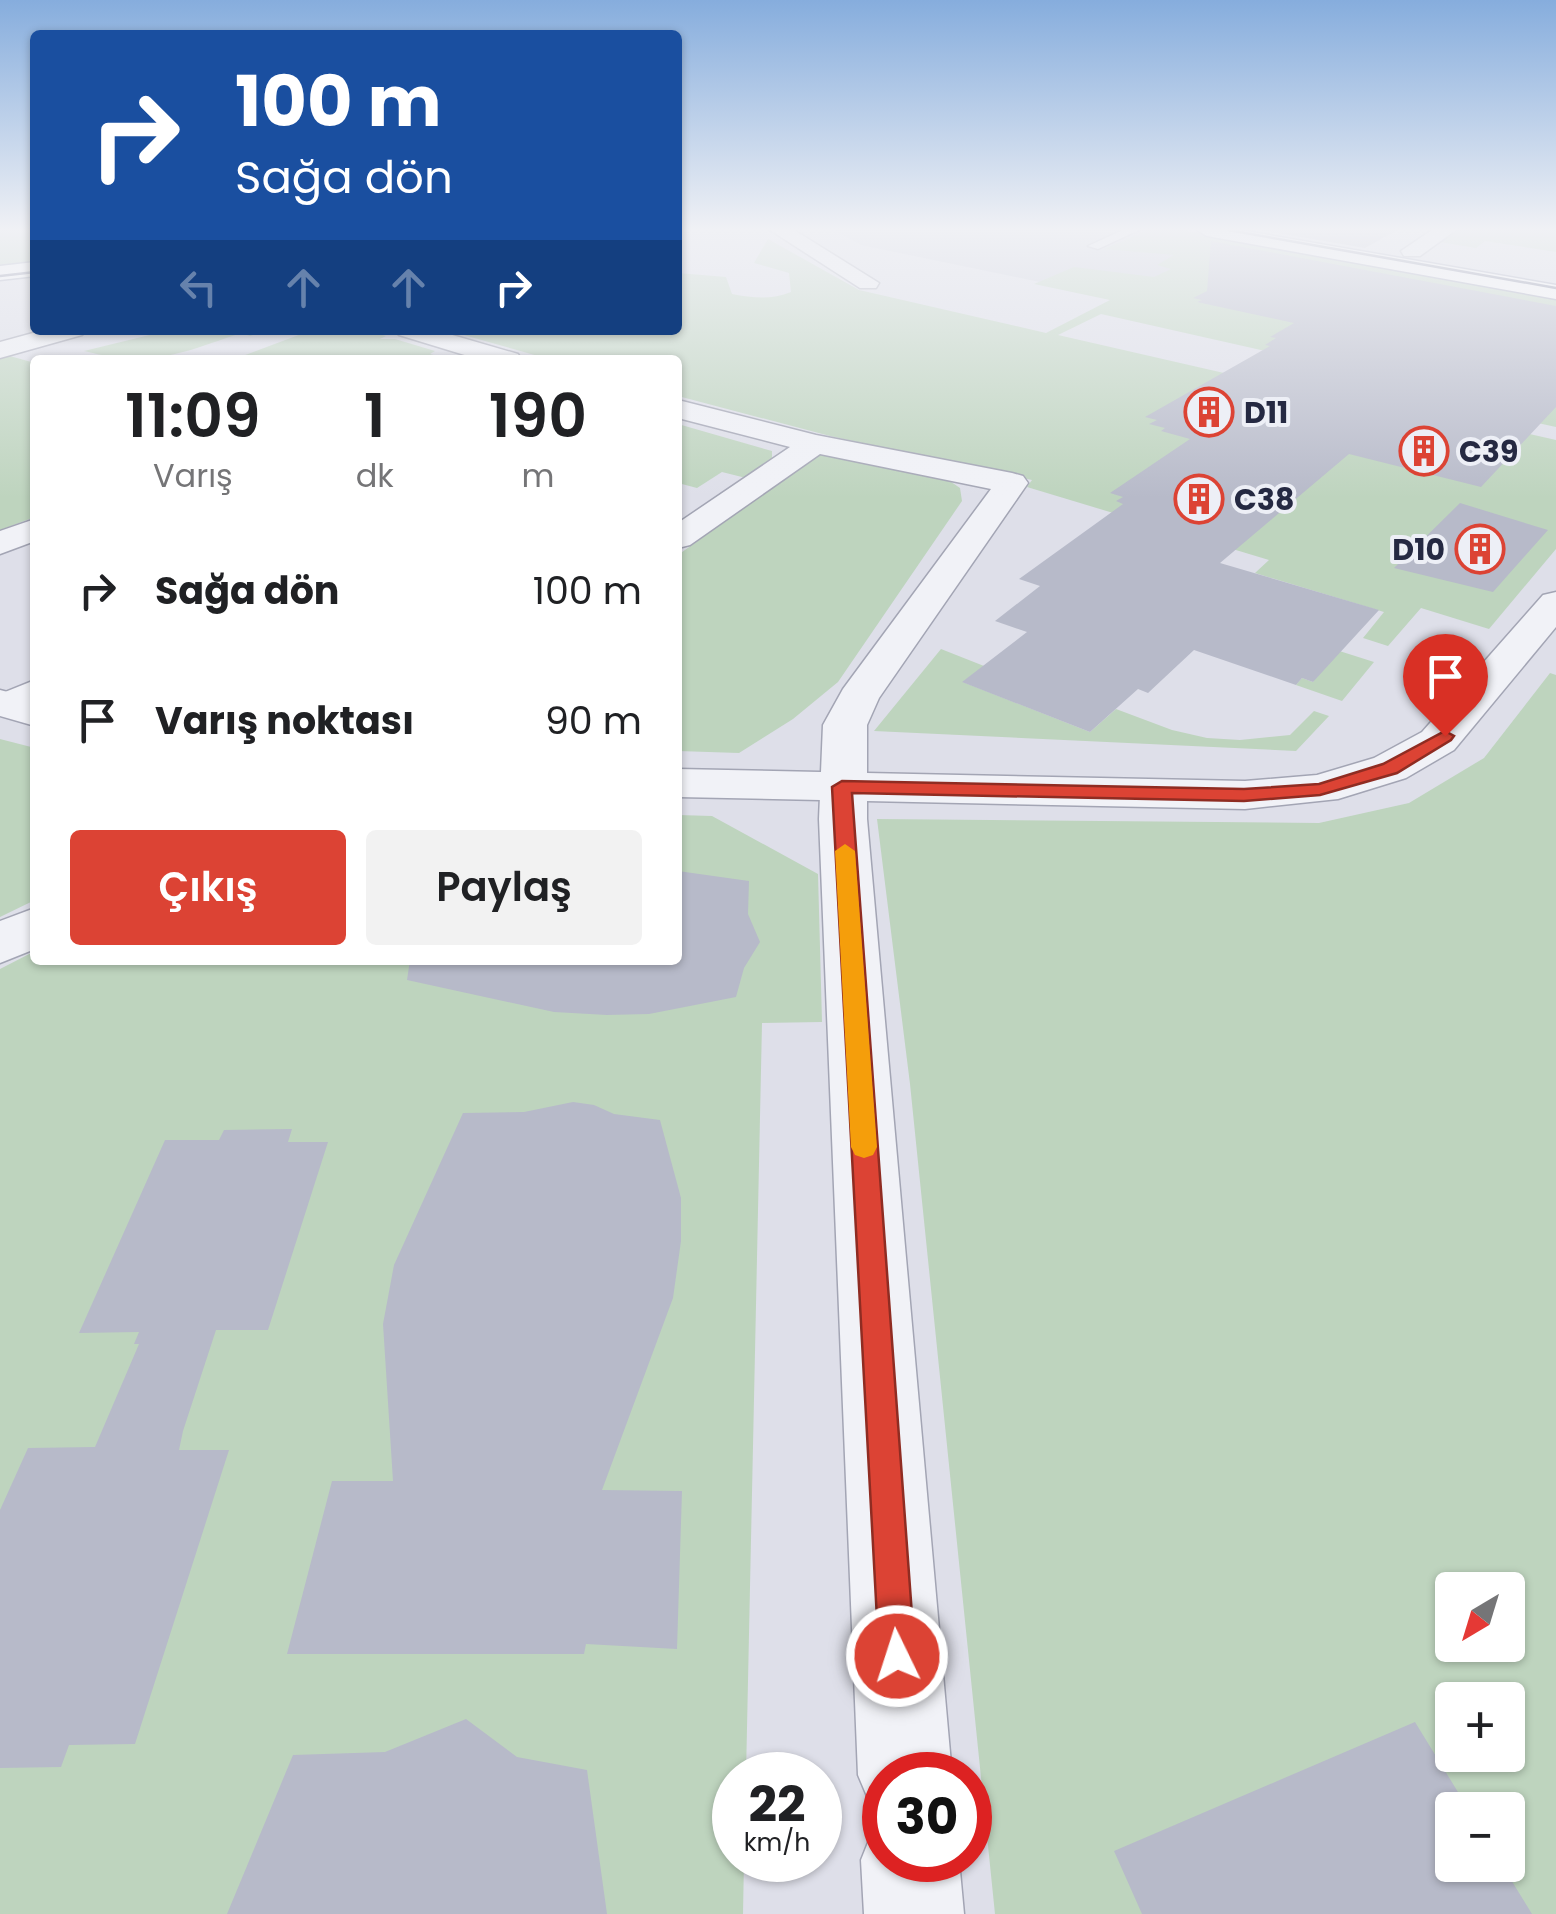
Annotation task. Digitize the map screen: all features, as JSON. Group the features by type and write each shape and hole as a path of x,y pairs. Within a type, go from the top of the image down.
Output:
{"street":[{"path":"0,350 55,335"},
{"path":"422,335 480,355"},
{"path":"682,410 814,444 1012,483 858,698 846,725 842,787 904,1752"},
{"path":"682,535 814,444"},
{"path":"0,543 30,531"},
{"path":"682,783 1244,795 1320,789 1390,768 1445,736 1556,603"},
{"path":"0,703 30,711"},
{"path":"0,944 30,929"},
{"path":"912,1882 914,1914"}],"lane":[{"path":"0,703 30,689"}],"green space":[{"path":"682,319 987,319 1046,333 1073,319 1090,319 1058,335 1464,428 1473,421 1556,440 1556,549 1489,629 1421,608 1388,646 1363,638 1384,612 1255,573 1269,560 1027,487 1032,480 830,436 682,397 682,355 534,355 464,335 682,335"},
{"path":"1125,319 1556,319 1556,427 1484,411 1491,402"},
{"path":"150,335 235,335 168,355 102,355 84,351"},
{"path":"299,335 382,335 386,336 380,339 395,339 435,351 430,354 434,355 245,355"},
{"path":"0,356 30,362 30,519 0,530"},
{"path":"682,425 772,451 772,460 746,478 722,472 697,488 682,484"},
{"path":"822,452 944,477 960,488 962,501 838,682 793,719 739,753 682,751 682,552"},
{"path":"1330,648 1374,662 1342,701 1296,685 1302,678 1313,682"},
{"path":"941,649 984,666 963,682 1090,732 1116,709 1172,730 1240,740 1290,735 1314,711 1329,716 1296,751 874,731"},
{"path":"1550,673 1556,675 1556,1914 995,1914 992,1752 978,1752 910,1084 877,819 1319,823 1409,803 1484,758"},
{"path":"0,739 30,747 30,902 0,917"},
{"path":"682,815 712,816 818,874 822,1022 762,1023 746,1752 712,1752 712,1882 744,1882 743,1914 0,1914 0,969 30,954 30,965 682,965"}],"building":[{"path":"1277,319 1556,319 1556,407 1481,487 1349,454 1220,563 1379,610 1313,682 1302,678 1296,685 1194,650 1148,693 1138,689 1090,732 962,682 1027,632 995,621 1040,586 1019,579 1123,504 1116,501 1123,497 1110,493 1190,439 1161,431 1165,428 1149,424 1157,420 1145,417 1270,346 1265,345 1276,338 1270,337 1294,323"},
{"name":"D10","path":"1460,503 1548,530 1493,592 1394,568"},
{"path":"682,872 749,881 748,914 760,942 744,968 736,997 649,1014 607,1015 554,1012 407,980 409,965 682,965"},
{"path":"573,1102 594,1105 614,1114 660,1120 681,1198 681,1241 673,1298 602,1490 682,1491 677,1649 586,1644 584,1654 287,1654 332,1481 393,1481 383,1324 394,1265 463,1113 524,1112"},
{"path":"292,1129 288,1142 328,1142 268,1330 216,1330 183,1431 179,1450 229,1450 135,1744 69,1745 61,1767 0,1768 0,1510 28,1448 95,1447 139,1344 134,1344 139,1332 79,1333 165,1140 219,1140 224,1130"},
{"path":"466,1719 517,1757 587,1770 607,1914 227,1914 293,1755 385,1752"},
{"path":"1415,1722 1435,1755 1435,1772 1446,1772 1458,1792 1435,1792 1435,1882 1512,1882 1532,1914 1142,1914 1114,1851"}],"slow traffic":[{"path":"845,851 864,1147"}],"place":[{"name":"D11","path":"1209,412"},
{"name":"C39","path":"1424,451"},
{"name":"C38","path":"1199,499"},
{"name":"D10","path":"1480,549"}],"route":[{"path":"897,1656 842,787 1244,795 1320,789 1390,768 1445,736"}]}
